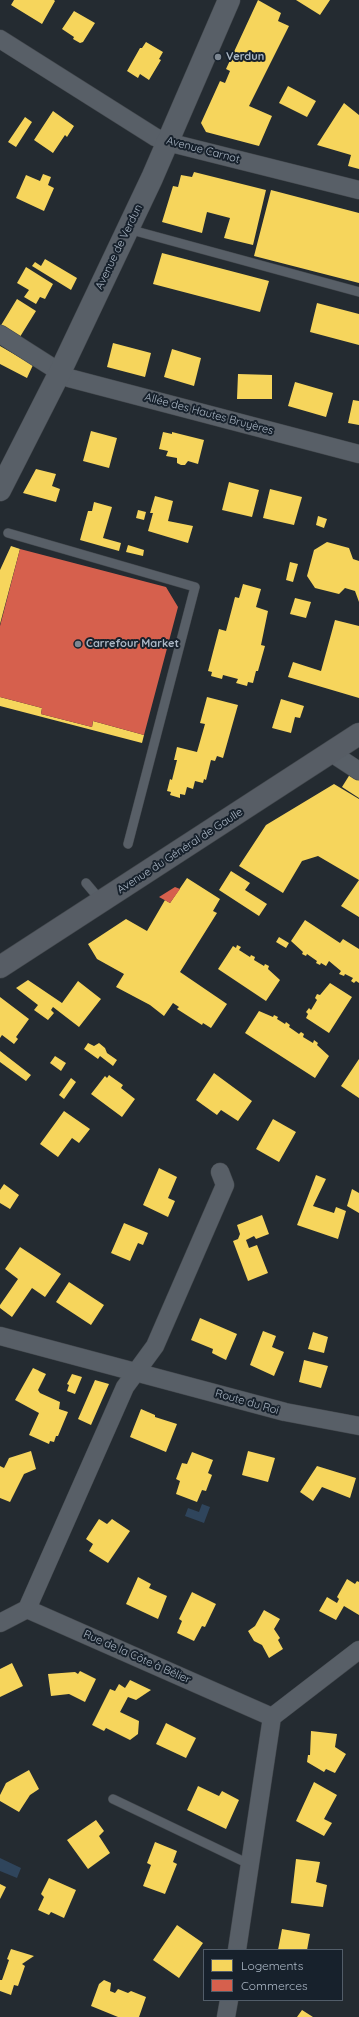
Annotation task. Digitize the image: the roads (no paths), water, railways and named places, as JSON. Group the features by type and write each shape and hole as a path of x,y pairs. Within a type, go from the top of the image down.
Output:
{"main road":[{"name":"Avenue du Général de Gaulle","path":"0,967 359,734"}],"street":[{"name":"Avenue de Verdun","path":"0,490 60,372 152,178 229,0"},
{"name":"Avenue Carnot","path":"0,39 155,137 167,142 359,190"},
{"name":"Allée des Hautes Bruyères","path":"0,334 69,378 359,454"},
{"path":"330,752 359,771"},
{"path":"0,1623 27,1609 125,1387 155,1346 225,1185 220,1172"},
{"name":"Route du Roi","path":"0,1336 136,1371 285,1412 359,1426"},
{"name":"Rue de la Côte à Bélier","path":"27,1609 272,1717"},
{"path":"237,1949 251,1865 272,1717 359,1650"},
{"path":"226,2017 229,2001"}],"lane":[{"path":"128,229 359,292"},
{"path":"8,533 195,586 128,844"},
{"path":"86,883 102,902"},
{"path":"112,1799 251,1865"}],"water":[{"path":"202,1504 210,1507 204,1523 185,1516 188,1508 199,1512"},
{"path":"0,1858 21,1868 17,1878 0,1871"}],"place":[{"name":"Verdun","path":"218,57"},
{"name":"Carrefour Market","path":"78,644"}]}
